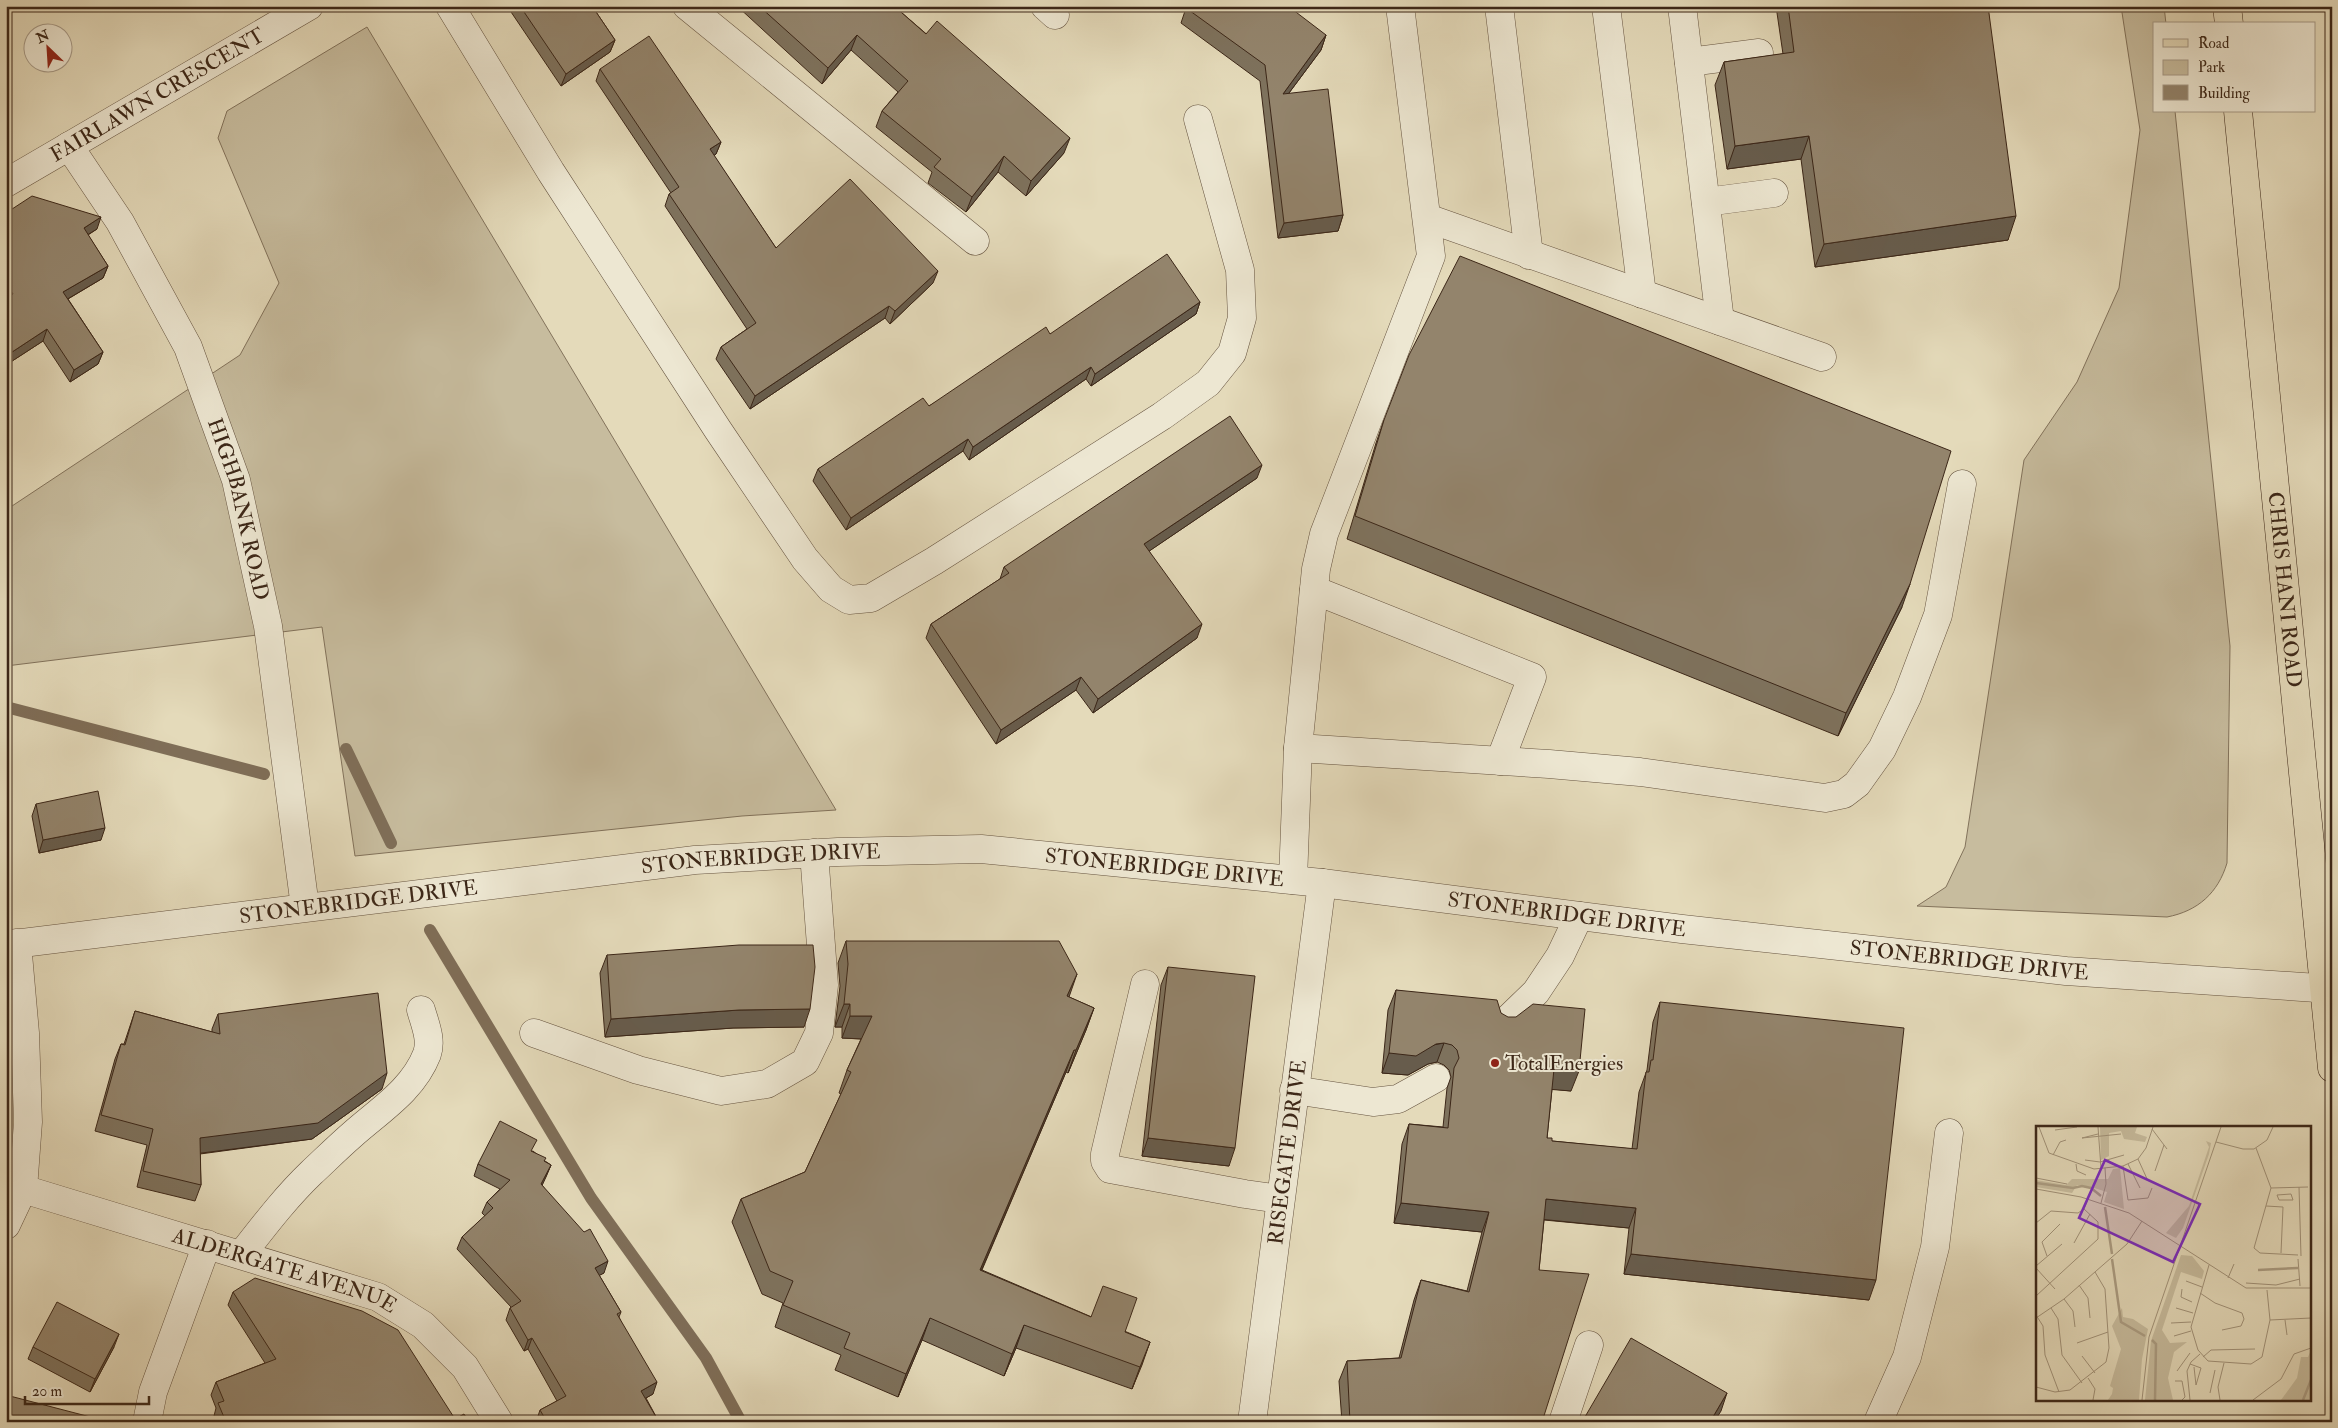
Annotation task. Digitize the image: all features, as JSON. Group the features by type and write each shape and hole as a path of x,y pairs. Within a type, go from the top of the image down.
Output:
{"main road":[{"path":"2227,6 2229,22"},
{"name":"CHRIS HANI ROAD","path":"2238,112 2327,988 2332,1068"}],"street":[{"name":"FAIRLAWN CRESCENT","path":"6,183 309,6"},
{"path":"450,6 551,172 799,551 831,589 849,600 871,598 903,580 1162,416 1208,383 1232,353 1242,318 1240,270 1198,120"},
{"path":"687,6 976,241"},
{"path":"1293,880 1298,748 1316,569 1324,534 1431,256 1400,6"},
{"path":"1498,6 1529,255"},
{"path":"1606,6 1642,294"},
{"path":"1682,6 1720,321"},
{"path":"1689,62 1759,53"},
{"name":"HIGHBANK ROAD","path":"69,146 120,222 188,347 236,480 268,626 305,907"},
{"path":"1706,202 1774,193"},
{"path":"1427,218 1822,357"},
{"path":"1298,748 1640,772 1825,798 1844,794 1857,784 1882,749 1907,698 1938,615 1962,484"},
{"path":"1314,590 1532,677 1500,761"},
{"name":"STONEBRIDGE DRIVE","path":"11,944 695,860 814,853 981,849 1322,882 1579,916 2066,971 2327,988"},
{"path":"534,1033 638,1070 721,1091 767,1084 805,1062 819,1033 824,984 814,853"},
{"name":"RISEGATE DRIVE","path":"1252,1422 1322,882"},
{"path":"1505,1022 1536,992 1560,956 1579,916"},
{"path":"6,1225 23,1189 28,1122 25,1033 11,944"},
{"path":"1145,984 1105,1154 1107,1166 1110,1169 1280,1199"},
{"path":"242,1254 273,1214 309,1175 353,1134 391,1103 417,1074 428,1052 428,1032 421,1010"},
{"path":"1294,1090 1373,1102 1398,1099 1436,1078"},
{"path":"1878,1422 1907,1357 1935,1247 1949,1133"},
{"name":"ALDERGATE AVENUE","path":"23,1189 242,1254 378,1297 423,1325 465,1366 499,1422"},
{"path":"147,1422 153,1392 207,1244"},
{"path":"1562,1422 1589,1345"}],"green space":[{"path":"2121,6 2164,6 2166,22 2153,22 2153,112 2175,112 2230,646 2227,863 2218,883 2205,899 2188,910 2167,917 1917,906 1946,887 1965,847 2024,460 2077,382 2119,288 2140,130"},
{"path":"367,27 836,810 742,816 355,856 322,627 6,666 6,510 240,355 279,283 218,138 227,111"}],"building":[{"path":"520,6 592,6 615,40 566,74"},
{"path":"759,6 894,6 926,34 937,21 1070,138 1031,181 1004,156 972,197 934,167 941,159 882,111 908,81 857,35 828,68"},
{"path":"1188,6 1288,6 1326,35 1283,94 1328,89 1343,215 1284,223 1265,65 1186,8"},
{"path":"1788,6 1988,6 2016,216 1824,244 1809,136 1735,146 1724,62 1794,52"},
{"path":"649,36 721,142 710,149 776,248 850,179 938,271 895,311 889,306 755,396 721,347 756,323 669,194 679,187 600,69"},
{"path":"32,196 101,217 84,228 108,266 63,292 103,352 74,370 47,329 6,356 6,298 13,294 6,284 6,213"},
{"path":"1167,254 1200,302 1095,374 1091,367 973,447 968,439 851,518 818,469 923,398 929,406 1046,327 1050,334"},
{"path":"1460,256 1951,451 1910,584 1846,713 1355,516 1384,420 1409,355"},
{"path":"1230,416 1262,465 1144,544 1202,624 1098,699 1081,677 1001,730 931,624 1009,573 1004,567"},
{"path":"98,791 105,828 43,840 36,804"},
{"path":"846,941 1059,941 1077,974 1067,996 1094,1008 1076,1050 1074,1050 980,1270 1091,1317 1103,1286 1137,1298 1125,1332 1150,1342 1140,1367 1024,1325 1012,1354 930,1318 906,1374 844,1348 850,1333 783,1305 793,1281 770,1271 741,1199 805,1172 851,1072 847,1070 872,1016 850,1016 850,1004 844,1004 848,964"},
{"path":"739,945 813,945 815,967 810,1009 739,1010 611,1019 607,955"},
{"path":"1168,967 1255,976 1235,1148 1148,1138"},
{"path":"1396,990 1497,1000 1501,1013 1508,1017 1516,1017 1533,1004 1585,1009 1579,1071 1554,1069 1547,1138 1552,1138 1552,1141 1637,1149 1646,1072 1649,1072 1651,1060 1653,1060 1660,1002 1904,1028 1876,1280 1631,1254 1636,1208 1546,1199 1539,1270 1589,1274 1542,1422 1350,1422 1347,1361 1401,1358 1421,1280 1469,1292 1489,1212 1401,1203 1409,1124 1448,1128 1454,1068 1459,1058 1457,1050 1452,1045 1444,1043 1436,1044 1416,1056 1389,1053"},
{"path":"378,993 387,1073 318,1123 200,1138 201,1185 143,1171 153,1129 101,1115 121,1044 125,1045 135,1011 220,1034 218,1014"},
{"path":"500,1121 537,1140 531,1151 546,1158 544,1161 551,1165 541,1184 584,1232 590,1229 608,1261 595,1268 621,1312 617,1314 657,1382 641,1391 659,1422 547,1422 540,1410 566,1396 532,1338 528,1340 510,1308 521,1301 462,1237 493,1208 487,1202 510,1180 478,1164"},
{"path":"255,1278 362,1311 398,1330 455,1419 464,1414 469,1422 226,1422 218,1403 224,1401 216,1382 276,1359 233,1292"},
{"path":"57,1302 119,1334 95,1379 33,1347"},
{"path":"1631,1338 1727,1393 1710,1422 1582,1422"},
{"path":"6,1395 102,1420 102,1422 6,1422"}],"waterway":[{"path":"6,707 264,774"},
{"path":"346,749 391,843"},
{"path":"430,930 591,1198 706,1358 741,1422"}],"place":[{"name":"TotalEnergies","path":"1495,1063"}]}
